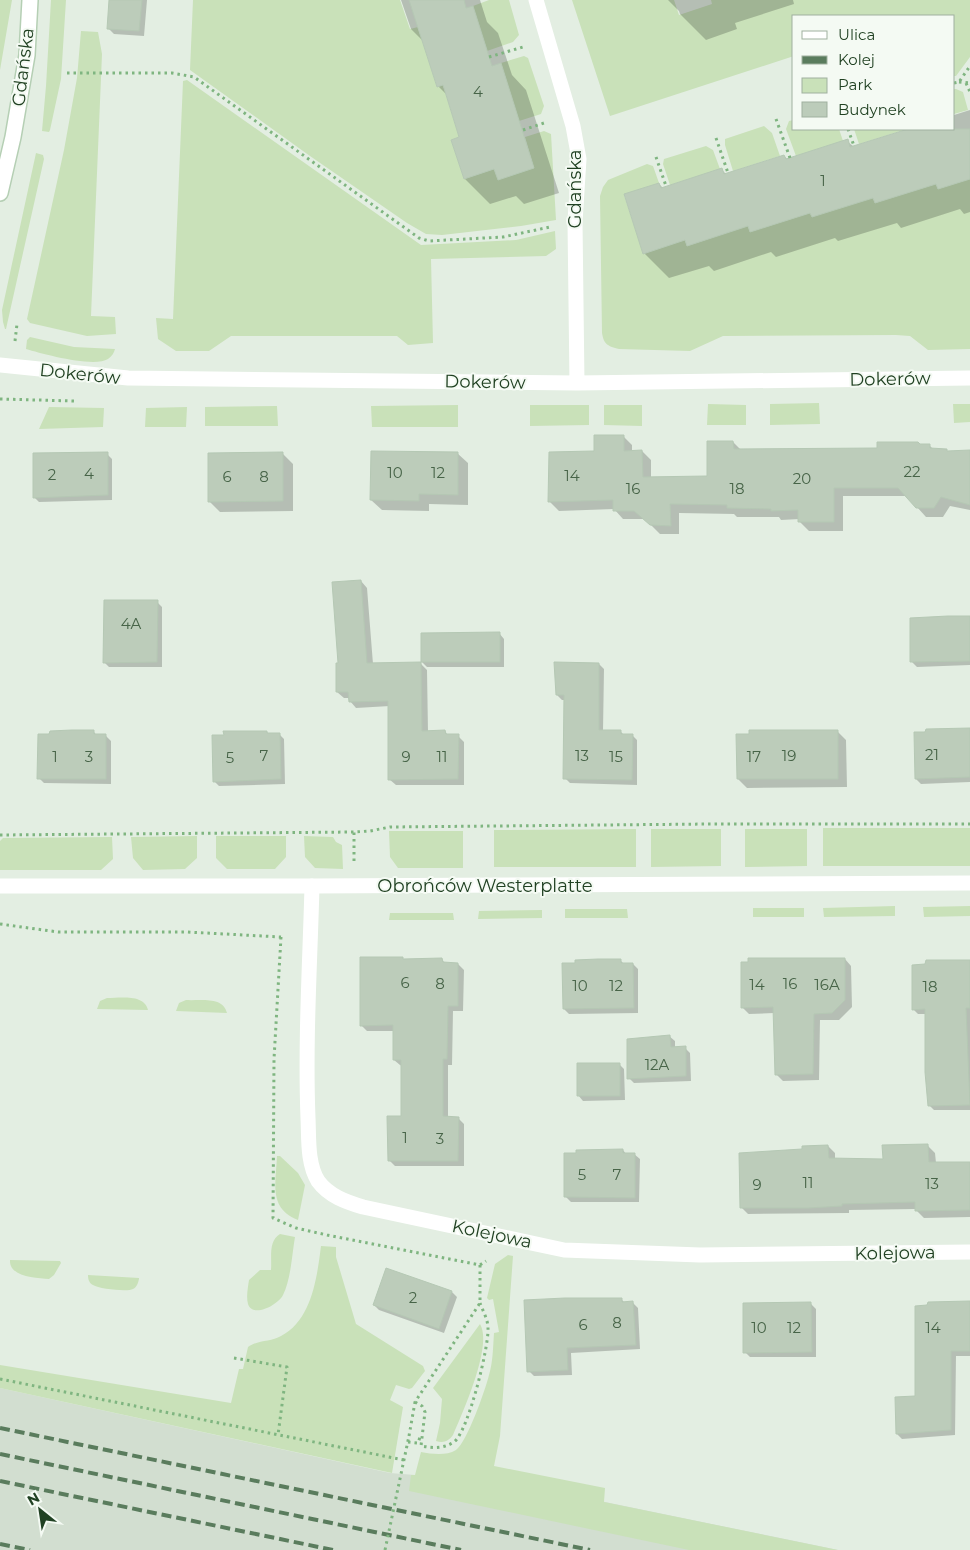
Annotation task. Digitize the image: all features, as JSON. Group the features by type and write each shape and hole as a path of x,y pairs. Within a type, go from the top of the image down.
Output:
{"street":[{"name":"Gdańska","path":"0,193 13,137 27,54 30,0"},
{"name":"Gdańska","path":"536,0 573,126 580,159 575,222 577,383"},
{"name":"Dokerów","path":"0,365 128,378 577,383 970,378"},
{"name":"Obrońców Westerplatte","path":"0,886 970,883"},
{"name":"Kolejowa","path":"312,886 307,1090 312,1168 318,1181 330,1193 345,1202 564,1250 700,1255 970,1252"}],"path":[{"path":"489,57 530,44"},
{"path":"958,82 970,66"},
{"path":"67,73 172,73 194,77 419,238 429,241 502,237 575,222"},
{"path":"958,82 968,83 970,92"},
{"path":"776,119 790,158"},
{"path":"523,130 546,122"},
{"path":"848,130 854,146"},
{"path":"716,138 728,172"},
{"path":"656,157 666,186"},
{"path":"0,835 354,832 390,827 970,824"},
{"path":"354,832 354,867"},
{"path":"0,924 58,932 186,932 290,938"},
{"path":"415,1402 422,1406 425,1412 420,1446 437,1449 455,1441 464,1425 484,1360 488,1327 480,1303 481,1232"},
{"path":"385,1550 415,1402 480,1303"},
{"path":"234,1358 288,1367 278,1435"},
{"path":"0,1378 404,1460"},
{"path":"408,1442 418,1443 423,1432"}],"shaded area":[{"path":"0,1388 390,1473 415,1475 459,1472 838,1550 0,1550"}],"green space":[{"path":"0,0 12,0 0,70"},
{"path":"51,0 66,0 61,79 49,132 42,131"},
{"path":"193,0 400,0 410,29 418,27 437,87 443,85 459,137 451,140 464,179 494,169 498,179 534,168 525,137 544,131 551,134 556,220 442,235 426,234 407,223 190,70"},
{"path":"489,0 509,0 519,35 513,42 487,51 473,6"},
{"path":"572,0 674,0 679,15 712,4 711,0 970,0 970,57 956,76 955,15 792,15 792,57 610,116"},
{"path":"81,31 98,32 102,54 91,316 115,317 116,334 87,336 30,323 27,319 64,150 77,78"},
{"path":"524,56 528,58 544,106 541,114 519,121 501,63"},
{"path":"187,80 421,245 516,240 555,231 556,249 546,256 431,259 433,343 408,345 397,336 231,336 209,351 176,351 158,339 156,318 173,319 183,81"},
{"path":"955,89 963,92 968,110 955,114"},
{"path":"792,120 792,130 839,130 843,141 796,156 786,129 789,121"},
{"path":"764,126 772,133 780,156 733,171 725,139"},
{"path":"854,130 904,130 859,144"},
{"path":"706,146 713,150 720,169 670,185 663,164 664,159"},
{"path":"36,153 43,155 44,159 5,329 2,310"},
{"path":"647,164 653,166 659,183 624,195 643,253 685,240 687,246 748,226 750,232 810,213 873,198 875,203 936,184 938,189 970,179 970,349 928,350 910,336 896,335 723,336 690,351 619,349 609,346 605,343 602,333 600,196 608,180"},
{"path":"30,337 74,347 115,349 108,359 92,362 80,361 26,349 27,340"},
{"path":"819,403 820,424 770,425 770,404"},
{"path":"708,404 746,405 746,425 707,425"},
{"path":"953,404 970,404 970,422 954,423"},
{"path":"458,405 458,427 372,427 371,406"},
{"path":"530,405 589,405 589,425 530,426"},
{"path":"604,405 642,405 642,426 604,425"},
{"path":"277,406 278,426 205,426 205,407"},
{"path":"49,407 104,408 103,427 39,429"},
{"path":"187,407 186,427 145,427 146,408"},
{"path":"823,828 970,828 970,866 823,866"},
{"path":"636,829 636,867 494,867 494,830"},
{"path":"651,829 721,829 721,866 651,867"},
{"path":"745,829 807,829 807,866 745,867"},
{"path":"389,831 463,831 463,868 398,868 390,857"},
{"path":"197,836 197,858 185,869 143,870 133,858 131,837"},
{"path":"216,836 286,836 286,857 275,869 227,869 216,858"},
{"path":"304,836 333,837 336,842 342,845 343,869 315,868 305,857"},
{"path":"112,837 113,859 101,870 0,870 0,841 3,838"},
{"path":"895,906 895,916 824,917 823,908"},
{"path":"970,906 970,916 924,917 923,907"},
{"path":"753,908 804,908 804,917 753,917"},
{"path":"565,909 627,909 628,918 565,918"},
{"path":"542,910 542,918 478,919 479,911"},
{"path":"390,913 453,913 454,920 389,920"},
{"path":"107,998 137,999 146,1005 148,1010 97,1009 100,1001"},
{"path":"186,1000 210,1000 221,1004 227,1013 176,1011 179,1003"},
{"path":"277,1156 280,1156 298,1173 305,1185 298,1220 288,1215 278,1202 275,1185"},
{"path":"280,1234 295,1237 286,1289 281,1299 277,1302 266,1309 255,1310 251,1308 247,1301 249,1280 260,1270 271,1270 272,1245"},
{"path":"321,1246 336,1247 336,1257 356,1324 423,1366 425,1371 412,1388 409,1389 396,1385 390,1400 403,1407 392,1473 0,1388 0,1365 231,1403 239,1369 243,1369 248,1347 281,1336 300,1320 315,1284"},
{"path":"508,1255 513,1256 500,1436 494,1466 605,1488 604,1502 838,1550 689,1550 409,1491 411,1475 415,1475 421,1452 443,1454 456,1450 465,1437 475,1415 490,1370 494,1333 499,1332 493,1299 489,1300 487,1298 495,1264"},
{"path":"10,1260 60,1261 61,1263 54,1275 49,1279 24,1276 14,1270"},
{"path":"88,1275 139,1279 133,1289 113,1290 93,1285 89,1281"},
{"path":"480,1324 483,1334 483,1347 469,1395 453,1435 445,1441 436,1441 442,1399 433,1388"}],"building":[{"path":"109,0 142,0 139,31 107,29"},
{"path":"409,0 464,0 466,8 473,6 492,66 501,63 534,168 498,180 494,169 464,179 451,140 459,137 443,85 437,87"},
{"path":"970,129 970,179 938,189 936,184 875,203 873,198 812,217 810,213 750,232 748,226 687,246 685,240 643,254 624,194 659,183 661,188 722,168 724,174 784,155 786,159 848,139 850,147 905,130"},
{"path":"594,435 624,435 624,451 642,450 643,477 707,476 707,441 733,441 734,449 877,448 877,442 918,442 920,444 930,444 930,448 947,449 947,451 970,450 970,505 941,497 934,508 916,508 898,488 834,488 834,522 798,522 798,510 771,511 771,509 727,508 727,505 670,504 671,526 650,525 634,511 613,511 613,500 548,502 549,452 594,451"},
{"path":"371,451 458,452 458,495 419,494 419,501 370,500"},
{"path":"108,452 108,495 33,498 33,453"},
{"path":"283,452 283,501 208,502 208,453"},
{"path":"361,580 367,663 421,662 422,731 445,730 446,734 459,734 458,779 388,780 388,701 349,702 348,692 336,692 336,663 338,663 332,582"},
{"path":"104,600 158,600 157,662 103,663"},
{"path":"970,616 970,661 910,662 910,618"},
{"path":"500,632 500,662 421,662 421,633"},
{"path":"554,662 599,663 599,730 621,730 621,734 633,734 632,780 563,779 564,695 556,695"},
{"path":"970,728 970,777 915,779 914,732 925,732 926,729"},
{"path":"94,730 94,734 106,734 106,779 37,779 38,734 49,734 50,731"},
{"path":"749,730 838,730 838,779 737,779 736,734 749,734"},
{"path":"223,731 267,731 267,733 280,733 281,779 213,782 212,735 224,735"},
{"path":"360,957 442,958 443,962 458,963 458,1006 448,1006 447,1059 443,1059 443,1116 459,1117 458,1161 388,1161 387,1116 401,1116 401,1060 393,1060 393,1025 360,1026"},
{"path":"748,958 845,958 845,1000 832,1013 814,1014 813,1074 775,1075 773,1007 741,1008 741,962 748,962"},
{"path":"621,959 621,963 633,963 634,1008 563,1009 562,963 575,963 575,960"},
{"path":"926,960 970,960 970,1008 966,1008 970,1105 928,1106 925,1072 925,1009 912,1010 912,965 925,964"},
{"path":"670,1035 671,1047 686,1046 686,1076 627,1079 627,1039"},
{"path":"577,1063 620,1063 620,1096 577,1096"},
{"path":"928,1144 929,1162 970,1162 970,1210 915,1211 915,1202 842,1204 842,1206 809,1208 740,1208 739,1153 802,1149 802,1146 828,1145 829,1158 883,1159 882,1145"},
{"path":"623,1149 623,1153 635,1153 635,1198 564,1197 564,1153 576,1153 576,1150"},
{"path":"386,1268 452,1291 439,1329 373,1305"},
{"path":"622,1298 622,1302 633,1301 636,1345 567,1348 568,1370 527,1372 524,1300"},
{"path":"970,1301 970,1351 951,1351 951,1430 896,1434 895,1397 915,1396 915,1306 927,1305 928,1302"},
{"path":"811,1302 812,1352 743,1353 743,1303"}],"railway":[{"path":"0,1428 590,1550"},
{"path":"0,1454 461,1550"},
{"path":"0,1481 333,1550"},
{"path":"0,1544 30,1550"}]}
